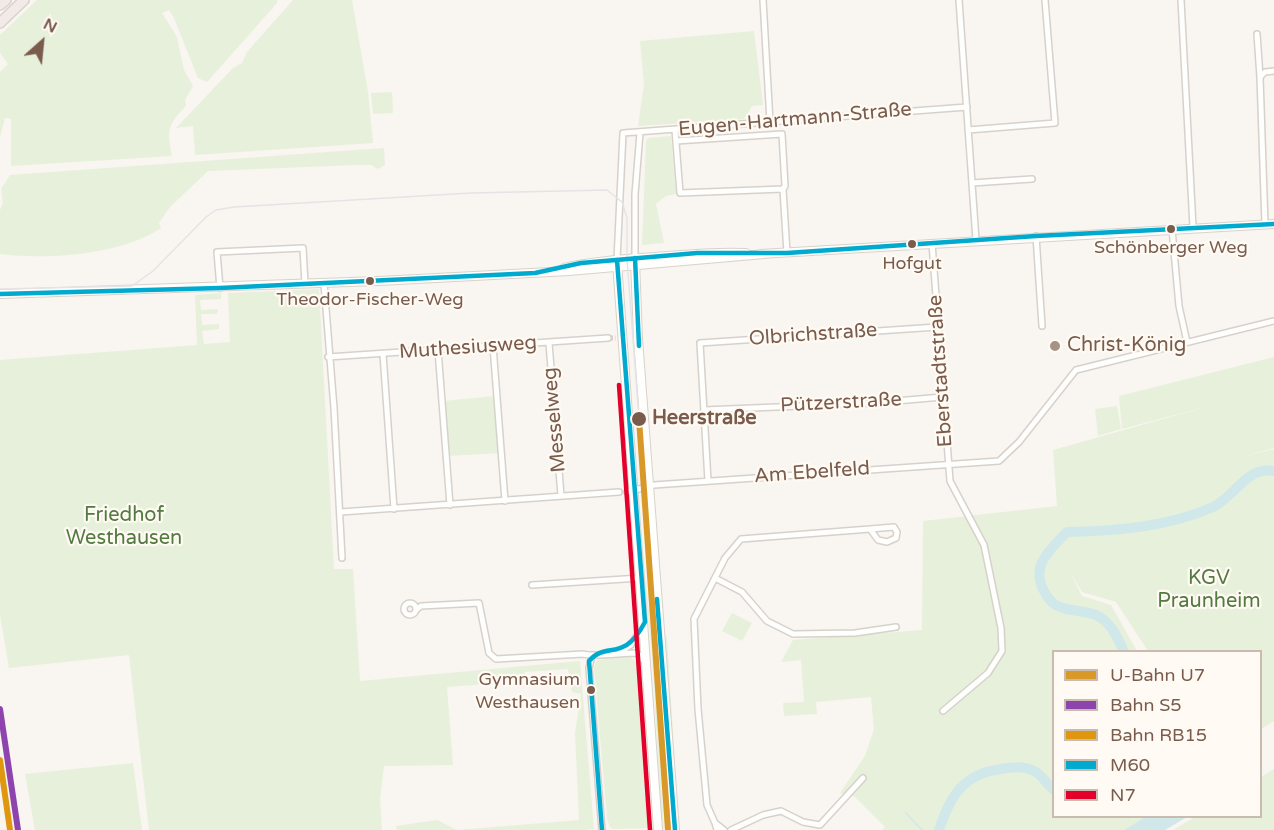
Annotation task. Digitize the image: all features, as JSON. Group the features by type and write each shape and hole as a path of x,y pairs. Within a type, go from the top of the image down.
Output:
{"highway":[{"path":"0,5 6,0"},
{"path":"0,23 24,0"}],"main road":[{"path":"0,294 324,284 550,271 617,263 787,254 1036,236 1274,224"},
{"path":"635,262 675,830"},
{"path":"617,263 619,338 630,491 645,622 658,829"}],"street":[{"path":"763,0 771,122"},
{"path":"959,0 976,240"},
{"path":"968,130 1055,123 1045,0"},
{"path":"1181,0 1193,227"},
{"path":"1257,34 1265,225"},
{"path":"1260,77 1265,72 1274,71"},
{"name":"Eugen-Hartmann-Straße","path":"617,263 623,133 967,107"},
{"path":"675,130 680,194 783,189"},
{"path":"635,262 635,194 640,133"},
{"path":"676,141 782,134 787,254"},
{"path":"972,183 1032,178"},
{"path":"1172,229 1179,306 1187,342 1274,321"},
{"path":"1036,236 1042,326"},
{"name":"Eberstadtstraße","path":"932,243 950,481 970,517 986,554 1001,628 1002,651 983,678 947,705 943,711"},
{"path":"220,288 217,252 303,248 304,284"},
{"path":"324,284 341,513 342,558"},
{"name":"Olbrichstraße","path":"704,410 700,342 937,327"},
{"name":"Muthesiusweg","path":"328,357 608,338"},
{"name":"Am Ebelfeld","path":"630,491 649,486 708,481 999,461 1019,442 1076,370 1187,342"},
{"name":"Messelweg","path":"549,343 561,496"},
{"path":"493,346 505,501"},
{"path":"438,350 450,505"},
{"path":"383,354 394,509"},
{"name":"Pützerstraße","path":"704,410 942,397"},
{"path":"704,410 708,481"},
{"path":"341,513 619,492"},
{"path":"724,830 716,827 707,805 698,709 694,619 733,546 741,539 894,527 896,538 882,542 873,537 870,529"},
{"path":"532,585 640,578"},
{"path":"715,578 742,592 767,621 793,634 855,633 896,627"},
{"path":"417,609 421,606 479,603 489,653 496,659 637,653 648,671"},
{"path":"618,653 635,641 645,622"},
{"path":"592,656 590,668 602,830"},
{"path":"731,830 763,815 782,811 803,822 820,825 863,778"}],"green space":[{"path":"37,0 277,0 277,3 207,82 198,78 169,10 162,13 177,37 184,70 193,86 185,100 186,106 175,118 170,128 169,140 172,156 11,166 11,119 5,118 0,137 0,72 8,64 0,53 0,35"},
{"path":"293,0 352,0 368,92 373,143 195,155 193,126 176,128 233,68 242,63 247,52"},
{"path":"754,31 763,105 752,106 744,119 638,126 644,84 640,41"},
{"path":"392,92 393,113 373,114 371,93"},
{"path":"671,136 676,194 666,196 656,204 664,243 642,245 646,141 648,138"},
{"path":"384,148 385,165 378,169 371,165 354,165 208,171 170,207 159,223 161,228 145,237 105,250 61,256 0,254 0,210 3,203 1,189 10,175"},
{"name":"Friedhof Westhausen","path":"319,289 334,569 353,569 360,681 580,661 594,829 457,830 579,820 575,733 581,694 572,692 568,669 525,672 525,681 447,687 453,765 384,766 380,799 382,830 149,830 129,655 9,668 0,615 0,360 197,345 195,295 221,293 221,299 200,300 201,310 218,309 217,314 201,314 202,325 219,324 219,329 202,331 204,344 230,342 228,293"},
{"name":"KGV Praunheim","path":"1274,357 1274,448 1242,457 1274,449 1274,721 1262,728 1262,650 1147,650 1116,602 1082,592 1070,572 1082,596 1111,605 1136,650 1052,650 1052,818 1143,818 1124,830 882,830 885,827 855,797 840,793 865,756 874,729 871,697 816,702 817,714 784,716 783,703 804,702 801,660 781,662 793,640 922,630 923,521 1057,506 1053,450 1216,404 1122,429 1119,396"},
{"path":"495,396 500,453 448,456 444,401"},
{"path":"1117,406 1121,429 1098,436 1095,409"},
{"path":"637,500 655,669 664,829 662,829 652,656"},
{"path":"732,613 752,623 742,641 722,631"},
{"path":"664,633 667,638 678,810"},
{"path":"630,657 641,665 652,828 613,829 607,818 594,667 597,660"},
{"path":"133,763 142,830 35,830 25,774"},
{"path":"1274,769 1274,830 1173,830 1193,818 1262,818 1262,776"},
{"path":"437,820 457,830 397,830 396,826"}],"water":[{"path":"1143,818 1185,818 1165,830 1124,830"}],"waterway":[{"path":"1123,650 1113,631 1101,618 1060,607 1049,598 1040,582 1039,573 1044,558 1049,552 1067,532 1142,527 1196,514 1221,502 1256,473 1274,471"},
{"path":"939,830 953,797 977,776 1005,768 1030,769 1040,775 1052,788"},
{"path":"906,813 922,830"}],"tunnel":[{"path":"608,338 616,338"}],"tram line":[{"path":"0,289 132,286 153,271 206,217 216,210 234,207 471,193 607,190 622,202 627,218 627,259 639,419"}],"metro line":[{"name":"U7","path":"639,419 668,830"}],"rail line":[{"name":"S5","path":"0,709 18,830"},
{"name":"RB15","path":"0,760 10,830"}],"transit line":[{"name":"M60","path":"0,294 220,288 535,273 581,263 697,253 787,253 1036,236 1274,224"},
{"name":"M60","path":"635,258 639,346"},
{"name":"M60","path":"602,830 589,661 602,652 630,643 645,622 617,260"},
{"name":"N7","path":"619,385 650,830"},
{"name":"M60","path":"657,599 675,830"}],"place":[{"name":"Schönberger Weg","path":"1171,229"},
{"name":"Hofgut","path":"912,244"},
{"name":"Theodor-Fischer-Weg","path":"370,281"},
{"name":"Christ-König","path":"1055,346"},
{"name":"Heerstraße","path":"639,419"},
{"name":"Gymnasium Westhausen","path":"591,690"}]}
